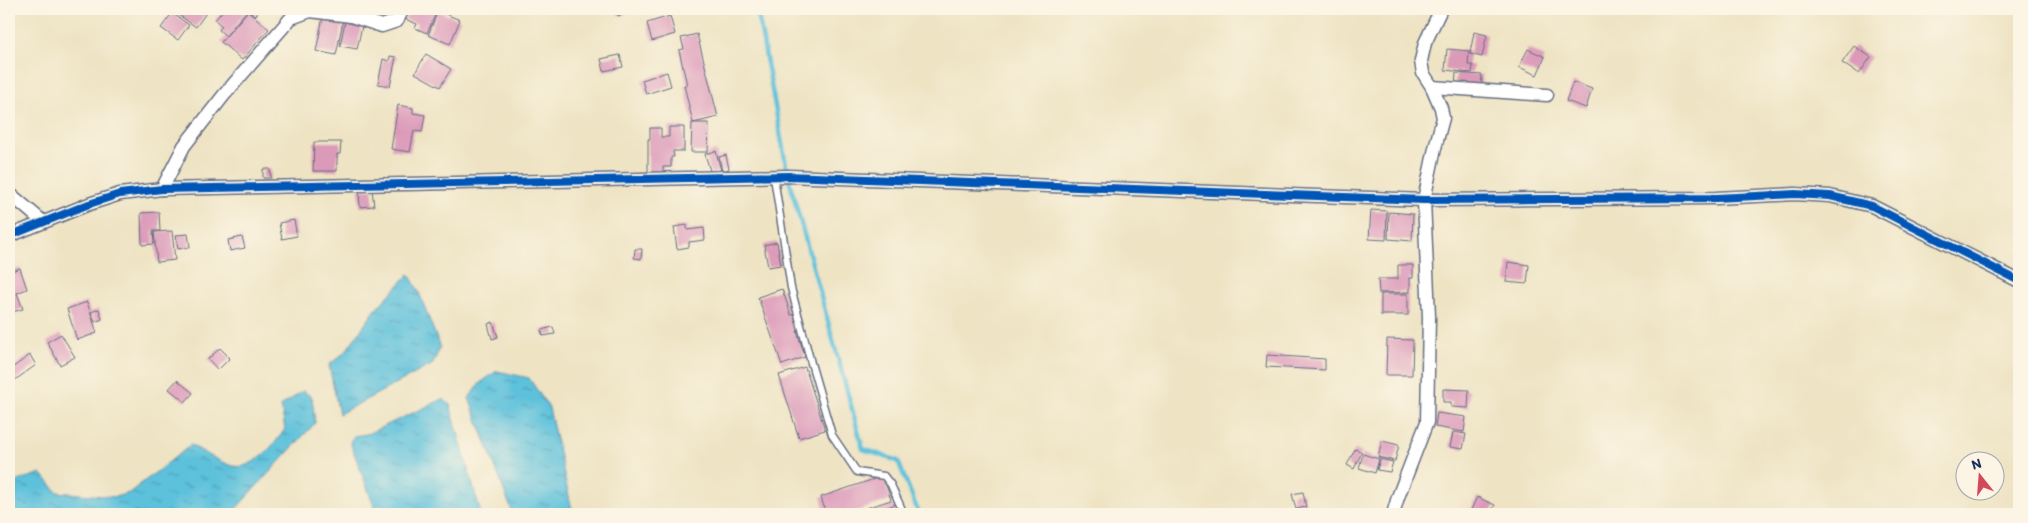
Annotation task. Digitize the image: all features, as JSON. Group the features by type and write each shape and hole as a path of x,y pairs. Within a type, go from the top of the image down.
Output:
{"street":[{"path":"162,189 184,146 224,95 291,18 310,11 351,16 382,26 396,21 403,9"},
{"path":"1393,514 1426,422 1429,317 1424,200 1443,118 1442,108 1432,87 1422,73 1421,61 1425,43 1441,9"},
{"path":"1432,87 1547,95"},
{"path":"9,236 42,221 120,194 162,189 774,177 1424,200 1716,198 1795,194 1830,196 1872,206 2019,282"},
{"path":"9,193 42,221"}],"lane":[{"path":"774,177 791,288 832,435 856,472 884,476 891,485 904,514"}],"water":[{"path":"409,274 418,290 440,347 433,364 339,414 329,365 345,352 376,309"},
{"path":"497,371 529,378 549,408 573,514 513,514 469,398 480,383"},
{"path":"303,391 312,397 315,423 231,514 20,514 9,504 11,489 17,482 41,473 57,492 115,497 129,493 191,445 217,460 233,466 248,464 263,455 285,429 281,406"},
{"path":"443,399 450,405 481,514 377,514 350,442 354,436 367,434"}],"building":[{"path":"175,9 200,9 206,13 196,27 173,11"},
{"path":"224,9 228,11 230,9 261,9 255,16 247,10 226,36 219,30 222,26 215,20"},
{"path":"410,9 431,9 437,11 427,33 415,28 417,24 405,19"},
{"path":"616,9 640,9 618,16"},
{"path":"248,11 269,29 242,60 221,42"},
{"path":"438,11 460,20 450,44 428,35"},
{"path":"172,13 189,25 178,40 161,28"},
{"path":"670,16 675,34 652,41 647,23"},
{"path":"323,17 343,21 336,55 316,51"},
{"path":"345,22 362,26 357,49 340,46"},
{"path":"1474,32 1487,35 1482,57 1470,54"},
{"path":"697,34 718,117 693,123 684,85 687,85 679,50 684,49 681,38"},
{"path":"1854,46 1871,57 1859,74 1842,63"},
{"path":"1447,49 1469,51 1468,65 1473,65 1472,73 1445,70"},
{"path":"1528,49 1545,57 1537,75 1519,67"},
{"path":"426,54 451,69 440,87 415,73"},
{"path":"620,55 623,67 604,71 601,59"},
{"path":"390,56 396,57 390,86 378,84 383,59 389,61"},
{"path":"667,72 671,86 646,94 642,80"},
{"path":"1456,73 1482,75 1481,89 1455,87"},
{"path":"1573,82 1592,89 1586,108 1566,101"},
{"path":"398,105 413,108 413,113 425,115 422,132 414,131 410,152 391,149"},
{"path":"692,123 709,123 708,152 691,152"},
{"path":"669,127 684,127 684,151 673,151 674,157 671,157 671,167 663,167 663,173 648,174 648,139 650,139 650,128 661,128 661,137 669,137"},
{"path":"314,142 341,142 340,154 337,154 337,171 313,171"},
{"path":"716,151 721,171 711,174 705,154"},
{"path":"726,155 729,169 722,171 719,157"},
{"path":"263,169 270,169 271,178 263,178"},
{"path":"372,189 374,206 360,207 359,190"},
{"path":"1371,210 1387,211 1386,240 1369,239"},
{"path":"159,212 160,231 153,231 154,244 142,245 141,213"},
{"path":"1389,212 1413,214 1412,241 1388,239"},
{"path":"294,220 297,236 282,239 279,223"},
{"path":"687,225 687,230 704,228 705,240 689,242 689,247 677,249 674,227"},
{"path":"172,231 175,260 157,262 154,232"},
{"path":"188,234 190,247 178,249 176,235"},
{"path":"242,237 245,248 230,251 228,240"},
{"path":"777,242 781,265 768,267 764,245"},
{"path":"635,249 642,249 641,259 634,258"},
{"path":"1508,262 1529,265 1527,284 1506,282"},
{"path":"1398,265 1413,265 1413,278 1410,278 1410,292 1379,293 1378,279 1398,279"},
{"path":"20,268 27,289 17,293 23,309 9,313 9,272"},
{"path":"782,289 791,315 796,314 801,330 797,331 805,357 782,365 758,297"},
{"path":"1381,294 1408,294 1408,315 1381,315"},
{"path":"87,302 97,333 77,340 67,309"},
{"path":"99,309 102,319 95,322 91,312"},
{"path":"493,322 498,337 492,339 488,324"},
{"path":"553,327 555,334 543,336 541,330"},
{"path":"61,334 75,357 60,365 47,342"},
{"path":"1387,339 1413,340 1412,375 1386,375"},
{"path":"220,348 230,358 218,370 208,359"},
{"path":"30,355 36,365 15,380 9,370"},
{"path":"1267,355 1325,359 1325,370 1266,367"},
{"path":"805,367 825,430 799,438 779,375"},
{"path":"177,380 193,393 185,402 169,389"},
{"path":"1443,389 1469,390 1468,408 1451,407 1451,402 1443,402"},
{"path":"1437,413 1466,417 1464,432 1435,427"},
{"path":"1453,432 1466,434 1463,449 1450,447"},
{"path":"1382,441 1399,445 1395,461 1378,457"},
{"path":"1355,449 1362,452 1354,469 1347,465"},
{"path":"1363,454 1379,459 1375,473 1359,468"},
{"path":"1380,459 1393,462 1390,472 1377,470"},
{"path":"883,476 891,500 848,514 826,514 821,497"},
{"path":"1303,492 1306,507 1296,509 1292,494"},
{"path":"1477,497 1495,505 1490,514 1470,512"},
{"path":"896,504 900,514 867,514"}],"waterway":[{"path":"757,9 788,176 863,449 898,461 919,514"}],"cycle path":[{"path":"9,236 89,204 120,194 162,189 788,176 1424,200 1716,198 1795,194 1830,196 1872,206 2019,281"}]}
